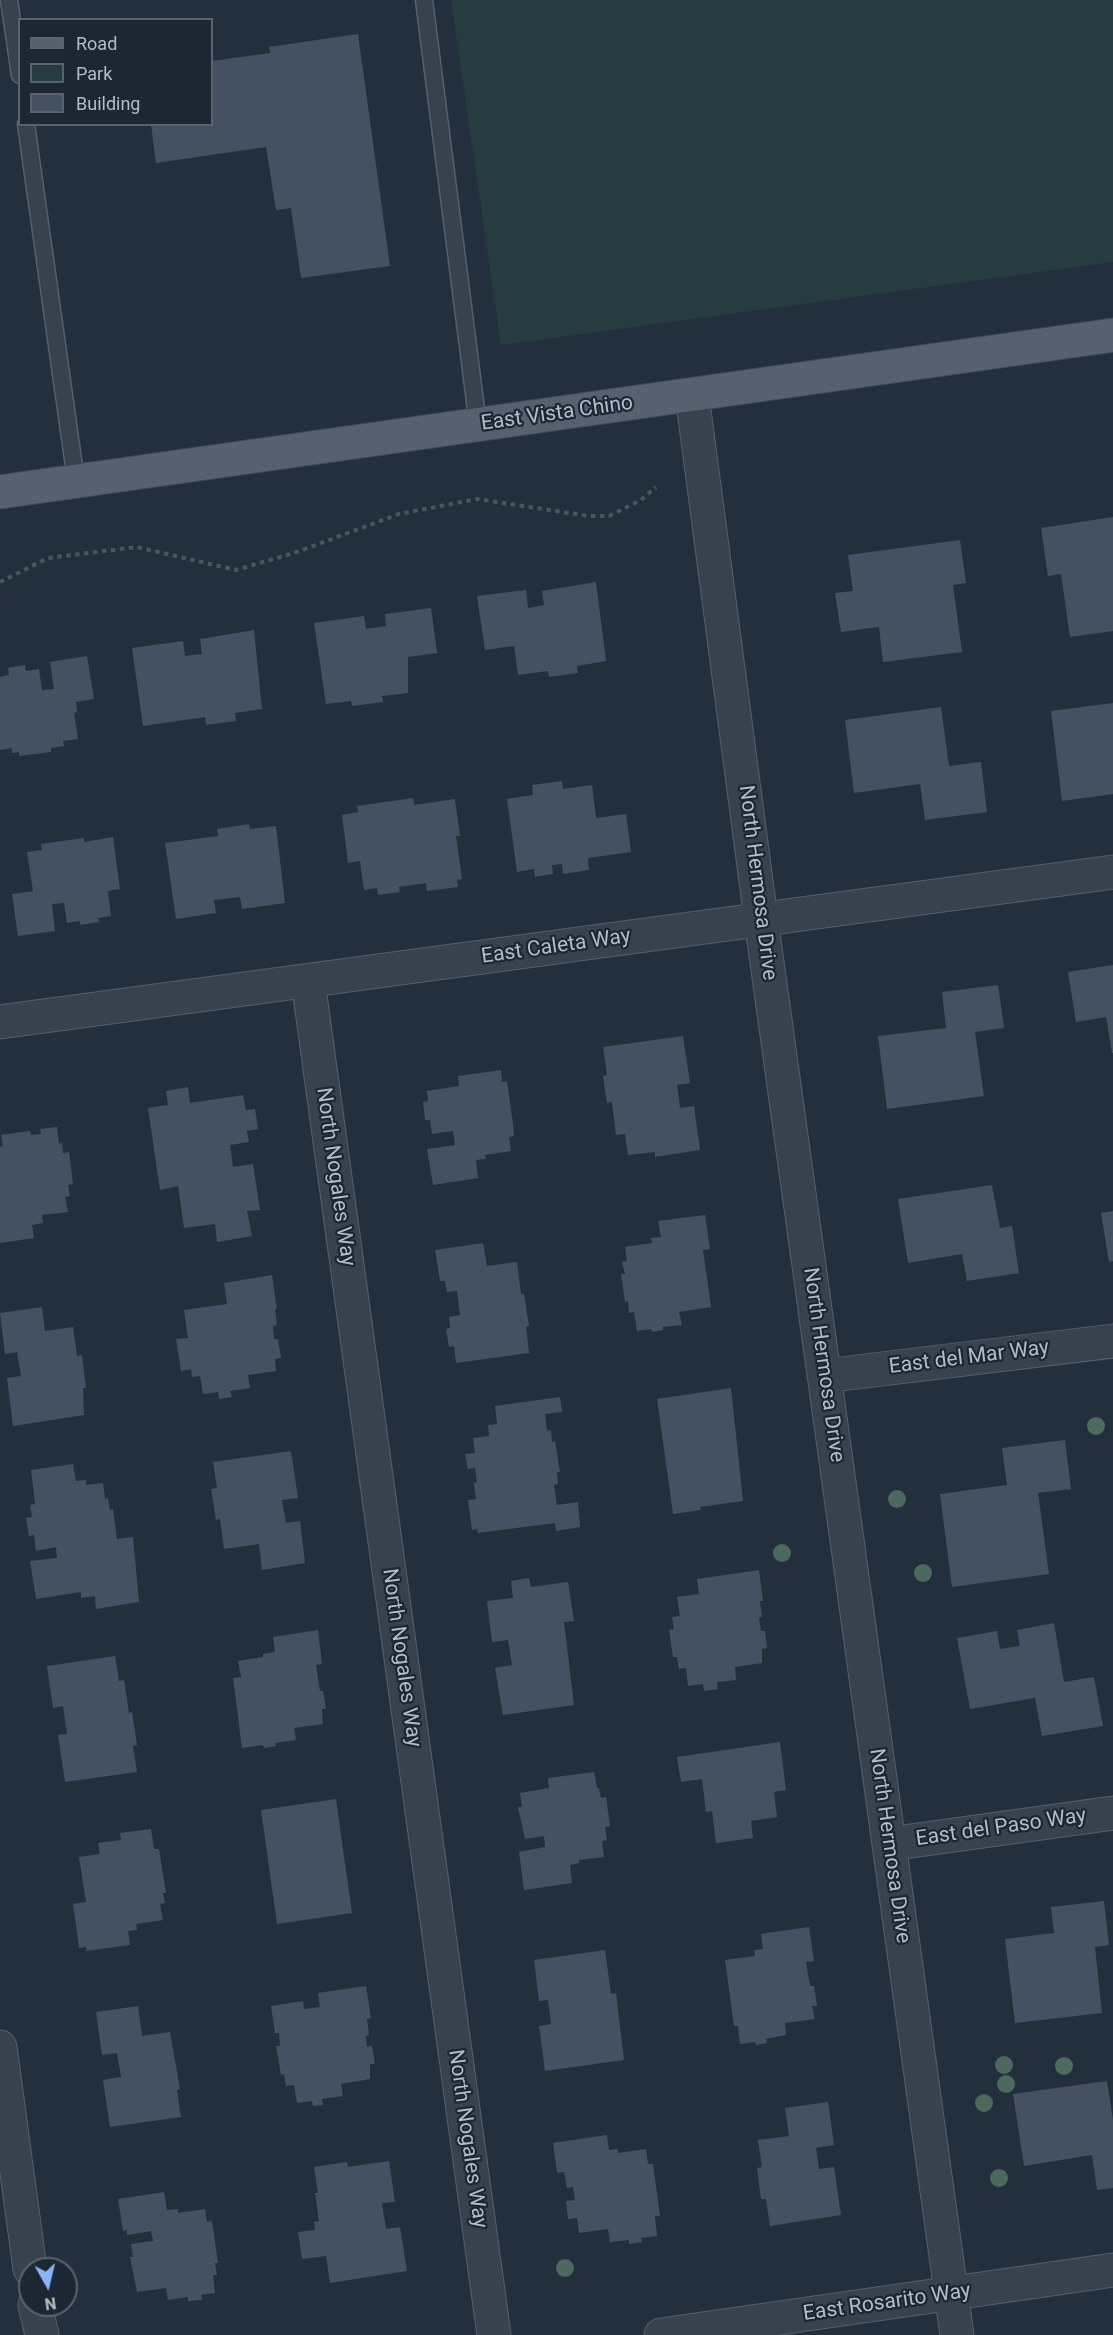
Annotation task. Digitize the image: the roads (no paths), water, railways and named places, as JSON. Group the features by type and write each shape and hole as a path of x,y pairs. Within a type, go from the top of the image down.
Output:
{"main road":[{"name":"East Vista Chino","path":"0,492 1113,335"}],"street":[{"name":"North Hermosa Drive","path":"692,395 761,919 957,2335"},
{"name":"East Caleta Way","path":"0,1022 1113,872"},
{"name":"North Nogales Way","path":"308,981 494,2335"},
{"name":"East del Mar Way","path":"824,1376 1113,1341"},
{"name":"East del Paso Way","path":"889,1844 1113,1813"},
{"path":"0,2047 28,2257"},
{"name":"East Rosarito Way","path":"661,2335 1113,2270"},
{"path":"38,2317 42,2335"}],"lane":[{"path":"9,0 18,61"},
{"path":"424,0 478,425"},
{"path":"26,126 76,481"}]}
